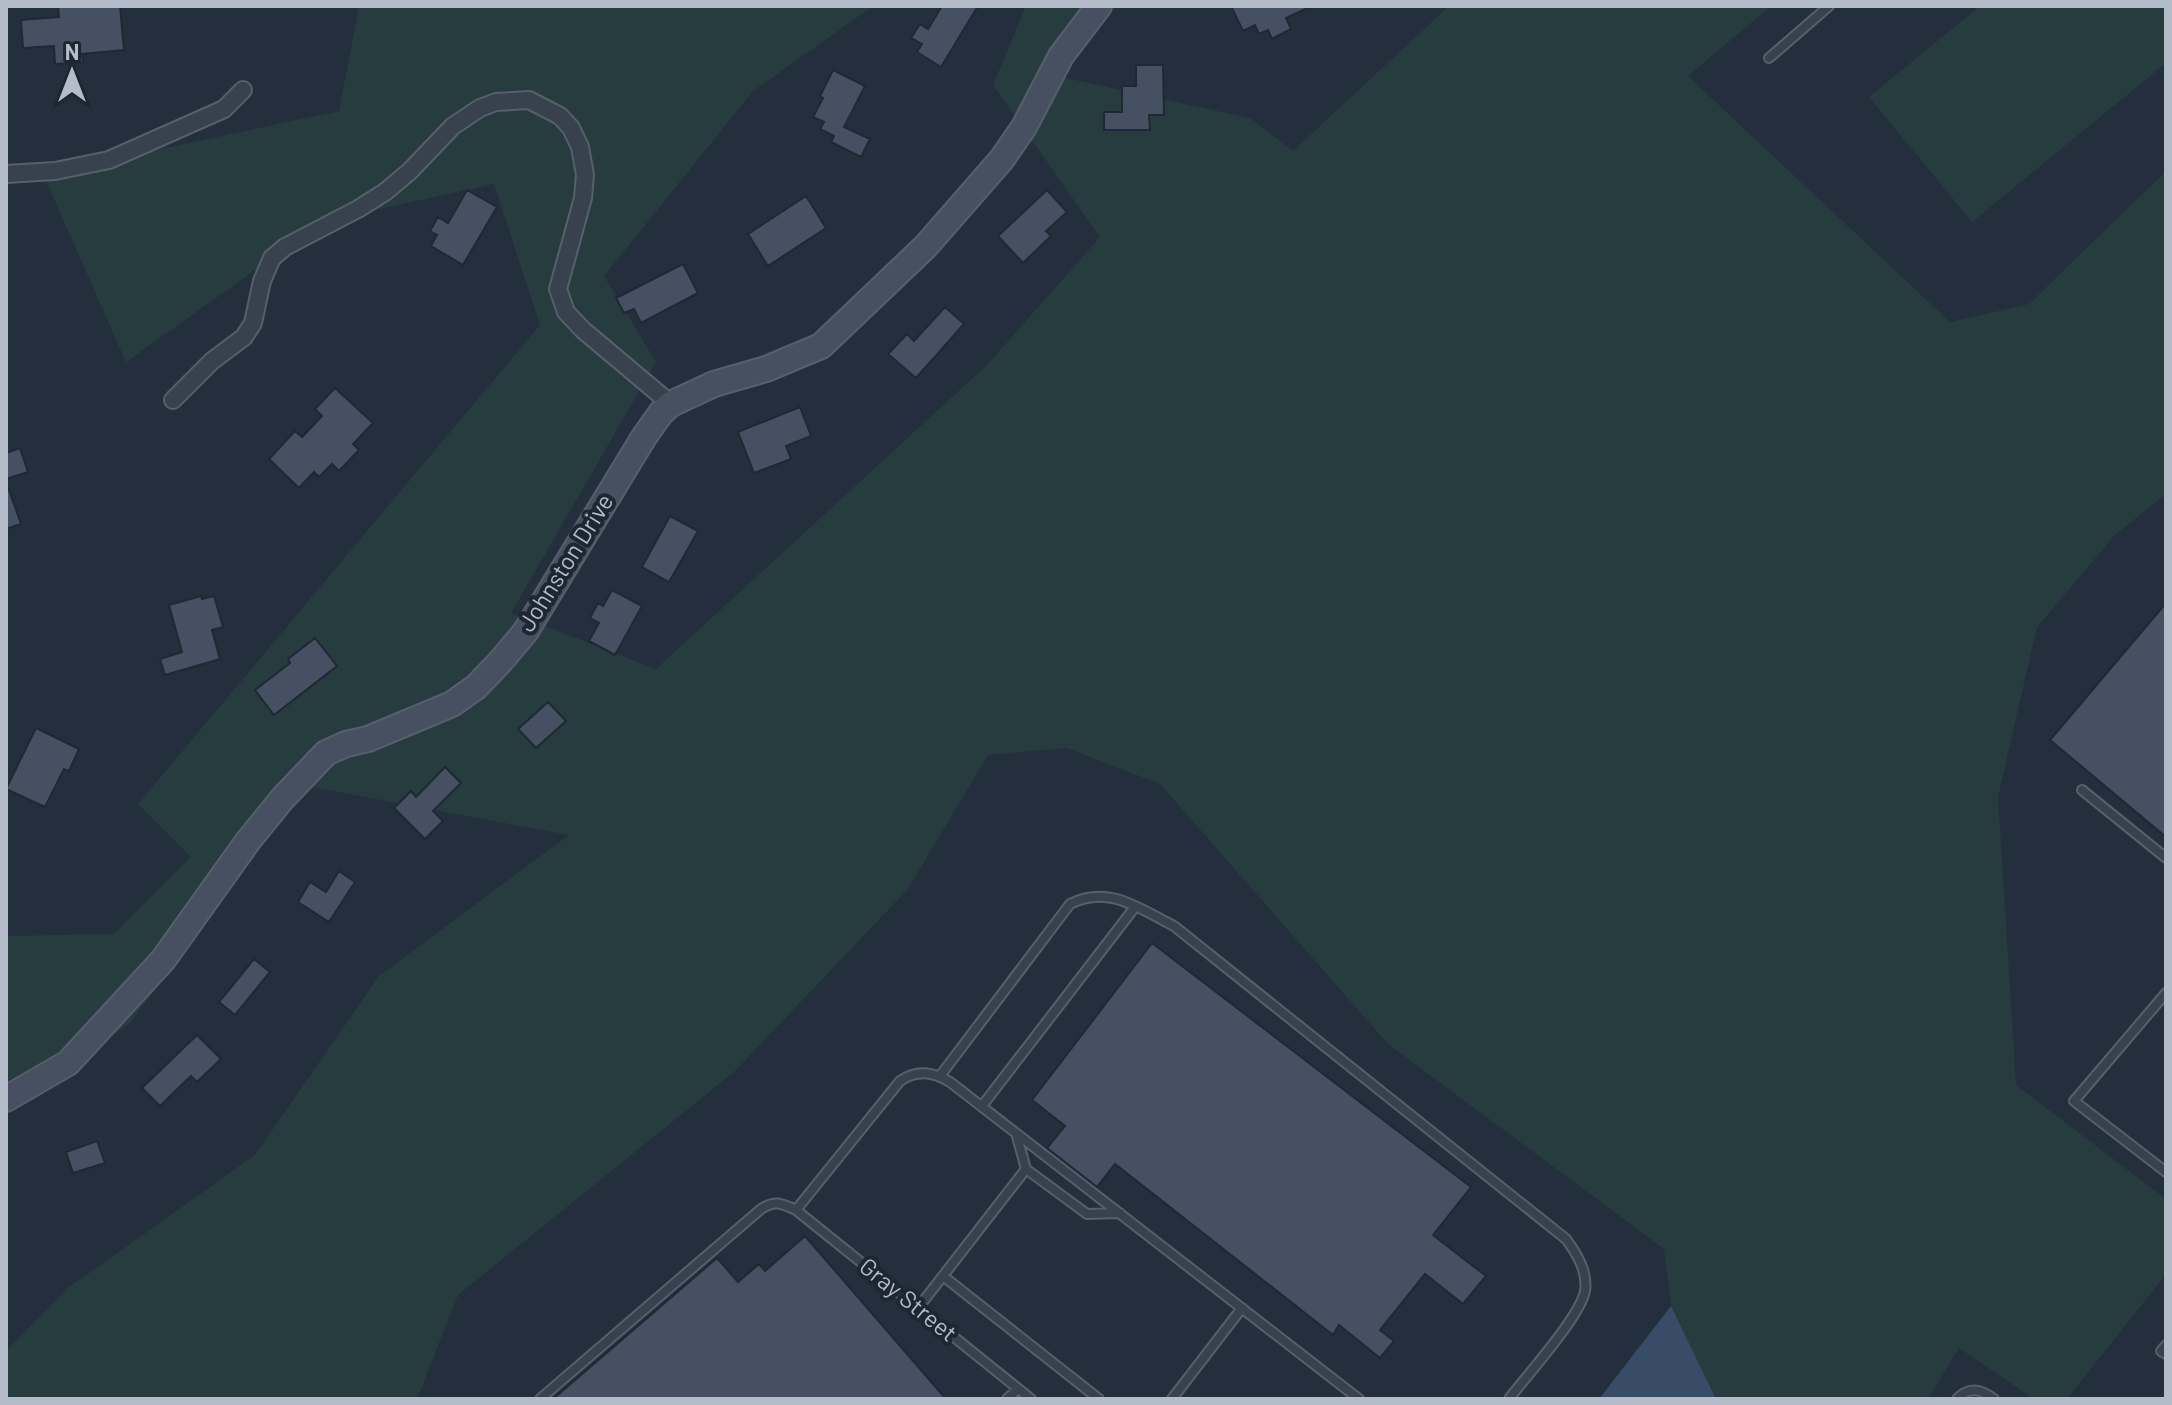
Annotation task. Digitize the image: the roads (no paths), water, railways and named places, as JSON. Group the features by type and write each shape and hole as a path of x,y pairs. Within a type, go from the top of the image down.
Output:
{"street":[{"name":"Johnston Drive","path":"6,1099 68,1063 163,960 257,830 326,753 452,704 476,687 500,662 526,631 661,413 671,404 714,384 766,369 821,346 926,246 1002,159 1024,127 1061,56 1099,6"},
{"path":"6,174 55,171 109,160 224,109 243,90"},
{"path":"173,400 212,361 244,337 253,323 262,281 272,258 279,252 385,192 453,126 480,108 496,102 529,100 560,116 571,128 580,147 585,175 583,198 558,289 566,312 671,404"}],"lane":[{"path":"1769,58 1829,6"},
{"path":"2082,790 2166,858"},
{"path":"940,1076 1070,904 1084,897 1101,895 1115,898 1174,926 1566,1239 1577,1253 1584,1270 1585,1289 1578,1310 1509,1399"},
{"path":"982,1106 1135,907"},
{"path":"2166,993 2074,1101 2166,1172"},
{"path":"796,1210 900,1081 917,1073 940,1076 1359,1399"},
{"path":"1016,1132 1026,1169 1087,1214 1121,1213"},
{"path":"918,1308 1026,1169"},
{"name":"Gray Street","path":"540,1399 771,1203 796,1210 1031,1399"},
{"path":"943,1276 1099,1399"},
{"path":"1172,1399 1242,1308"},
{"path":"2166,1345 2161,1351 2166,1354"},
{"path":"1007,1399 1018,1389"},
{"path":"1957,1399 1973,1390 1994,1399"}],"water":[{"path":"1671,1306 1716,1399 1599,1399"}]}
